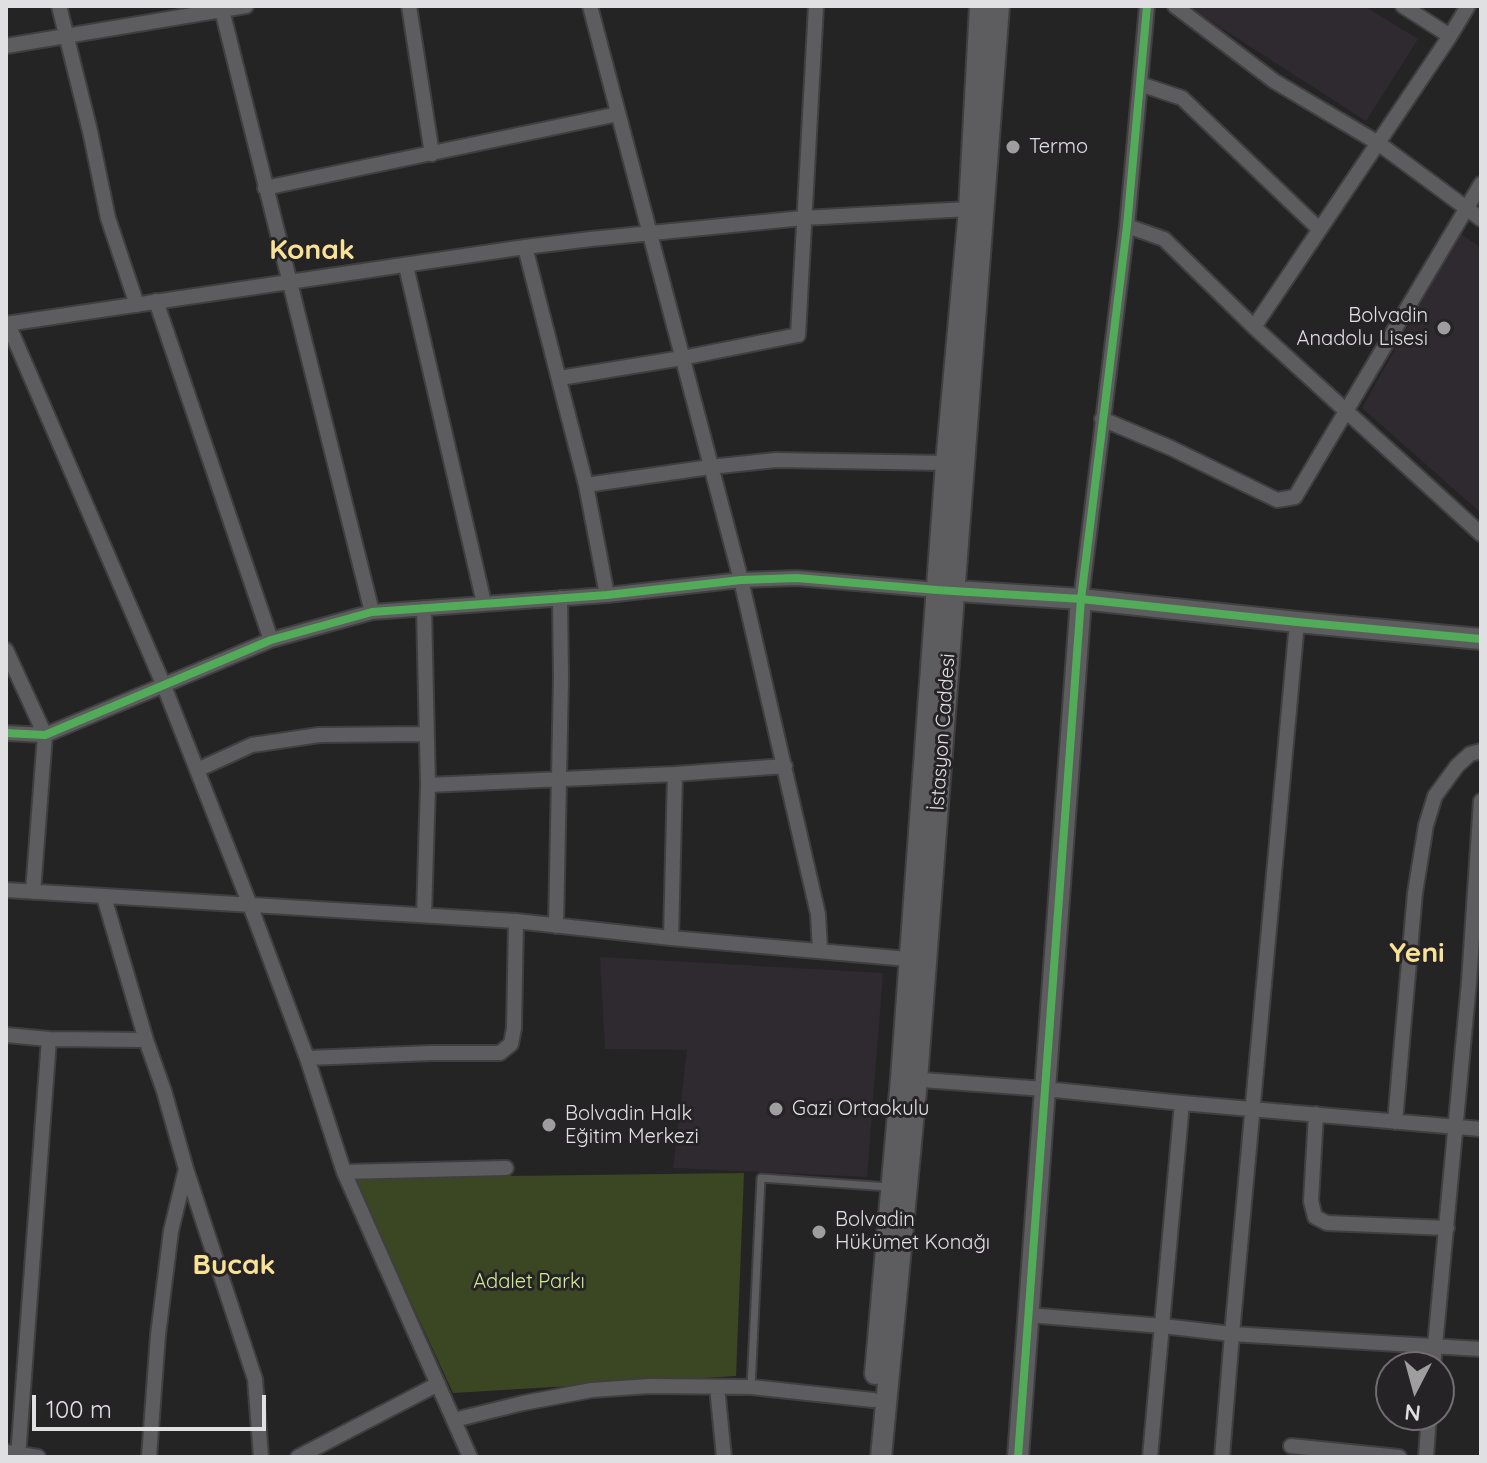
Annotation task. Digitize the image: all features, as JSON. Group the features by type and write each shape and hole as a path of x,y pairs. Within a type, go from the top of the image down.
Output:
{"main road":[{"path":"868,1457 892,1187 909,1079 908,959 946,590 946,463 969,209 980,6"},
{"name":"İstasyon Caddesi","path":"881,1457 946,590 999,6"},
{"path":"946,590 1081,599 1481,639"},
{"path":"1018,1457 1081,599"}],"street":[{"path":"59,6 108,218 137,305"},
{"path":"6,46 246,6"},
{"path":"409,6 432,154"},
{"path":"590,6 741,580 818,914 820,950"},
{"path":"560,378 798,335 816,6"},
{"path":"1081,599 1127,226 1147,6"},
{"path":"1175,6 1274,81 1378,143 1481,219"},
{"path":"1403,6 1450,36"},
{"path":"1254,327 1468,6"},
{"path":"222,8 372,612"},
{"path":"1140,84 1182,98 1319,229"},
{"path":"265,188 618,114"},
{"path":"1102,419 1171,448 1277,500 1295,497 1481,184"},
{"path":"470,1457 344,1172 307,1058 164,686 7,324 525,247 803,218 969,209"},
{"path":"1127,226 1164,239 1346,413 1481,534"},
{"path":"525,247 586,485 607,595"},
{"path":"406,266 484,603"},
{"path":"156,301 271,640"},
{"path":"586,485 776,460 946,463"},
{"path":"6,733 45,735 271,640 372,612 607,595 741,580 797,578 946,590"},
{"path":"556,926 560,598"},
{"path":"424,608 428,785 424,915"},
{"path":"1222,1457 1297,622"},
{"path":"6,650 45,735 33,892"},
{"path":"197,770 262,743 319,735 425,734"},
{"path":"1395,1122 1415,893 1426,825 1435,796 1457,766 1470,754 1481,751"},
{"path":"428,785 785,766"},
{"path":"671,938 675,774"},
{"path":"1435,1351 1469,982 1481,801"},
{"path":"6,890 516,921 908,959"},
{"path":"104,897 186,1169 255,1379 261,1457"},
{"path":"307,1058 500,1053 511,1044 514,1028 516,921"},
{"path":"6,1035 49,1039 146,1040"},
{"path":"38,1457 14,1454 49,1039"},
{"path":"909,1079 1481,1129"},
{"path":"1150,1457 1182,1103"},
{"path":"1316,1114 1311,1201 1315,1217 1327,1223 1447,1228"},
{"path":"344,1172 506,1168"},
{"path":"149,1457 171,1231 186,1169"},
{"path":"1028,1315 1232,1334 1481,1349"},
{"path":"298,1457 438,1384"},
{"path":"454,1420 592,1390 650,1386 751,1387 873,1400"},
{"path":"717,1387 724,1457"},
{"path":"1426,1457 1428,1431"},
{"path":"1291,1446 1399,1457"}],"lane":[{"path":"751,1387 761,1178 892,1187"}],"shaded area":[{"path":"1187,6 1364,6 1418,39 1366,121"},
{"name":"Bolvadin Anadolu Lisesi","path":"1460,233 1481,248 1481,513 1362,408"},
{"name":"Gazi Ortaokulu","path":"600,957 883,973 867,1177 673,1168 687,1050 605,1049"}],"green space":[{"name":"Adalet Parkı","path":"744,1173 736,1376 453,1393 354,1178"}],"cycle path":[{"path":"1018,1457 1081,599 1127,226 1147,6"},
{"path":"6,733 45,735 271,640 372,612 607,595 741,580 797,578 1081,599 1481,639"}],"place":[{"name":"Termo","path":"1013,147"},
{"name":"Bolvadin Anadolu Lisesi","path":"1444,328"},
{"name":"Gazi Ortaokulu","path":"776,1109"},
{"name":"Bolvadin Halk Eğitim Merkezi","path":"549,1125"},
{"name":"Bolvadin Hükümet Konağı","path":"819,1232"}],"district":[{"name":"Konak","path":"312,251"},
{"name":"Yeni","path":"1417,954"},
{"name":"Bucak","path":"234,1266"}]}
